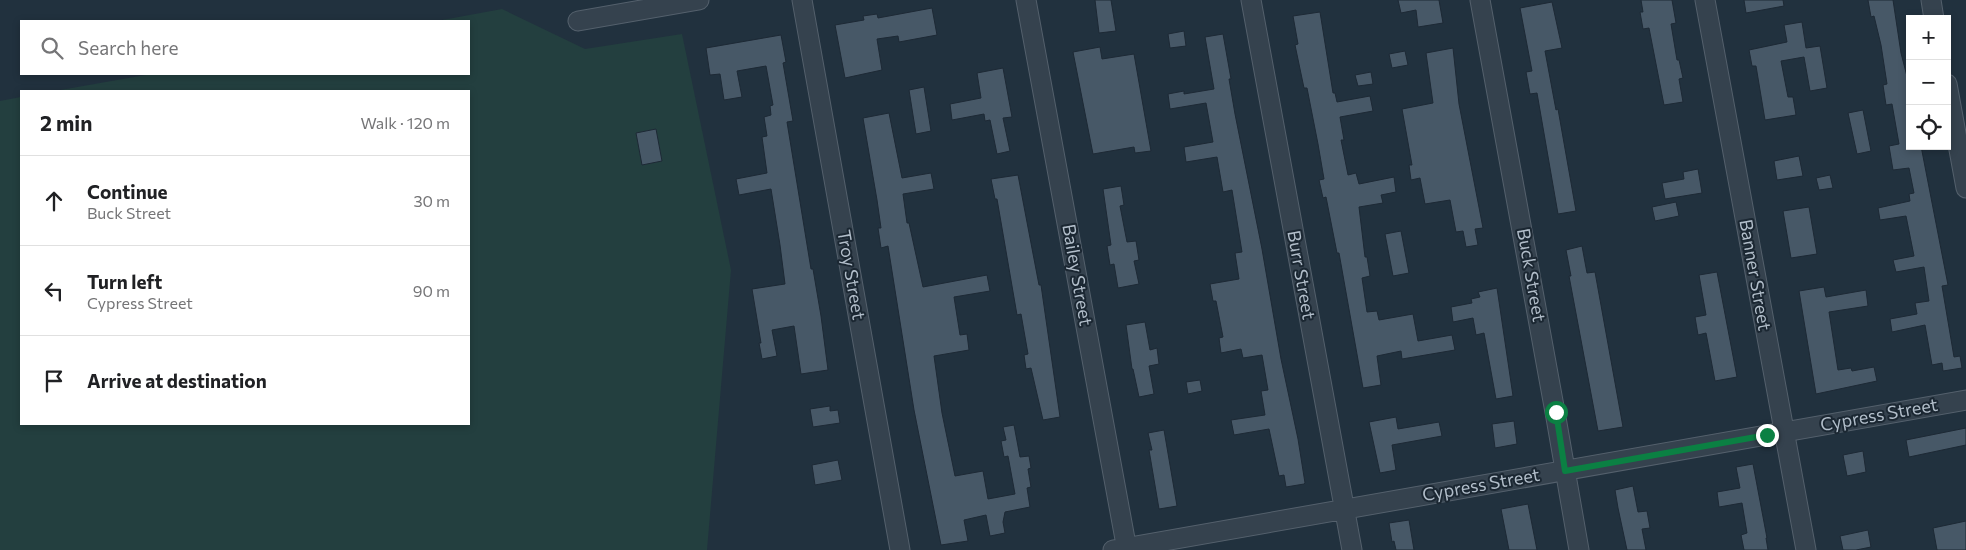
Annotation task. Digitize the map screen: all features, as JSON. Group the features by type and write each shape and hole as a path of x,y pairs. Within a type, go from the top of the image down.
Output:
{"street":[{"path":"578,21 699,0"},
{"name":"Troy Street","path":"802,0 900,550"},
{"name":"Bailey Street","path":"1026,0 1122,549"},
{"name":"Burr Street","path":"1251,0 1352,550"},
{"name":"Buck Street","path":"1480,0 1579,550"},
{"name":"Banner Street","path":"1705,0 1806,550"},
{"path":"1931,0 1933,15"},
{"path":"1951,105 1966,188"},
{"name":"Cypress Street","path":"1122,549 1966,400"}],"green space":[{"path":"502,9 585,49 682,34 731,270 707,550 0,550 0,101 20,97 20,425 470,425 470,90 61,90 145,75 470,75 470,20 442,20"}],"building":[{"path":"1095,0 1111,0 1116,31 1099,33"},
{"path":"1398,0 1439,0 1443,23 1418,27 1416,10 1401,13"},
{"path":"1641,0 1672,0 1676,23 1671,24 1677,60 1679,60 1683,78 1679,79 1683,102 1664,105 1649,28 1643,29 1640,12 1643,12"},
{"path":"1744,0 1783,0 1784,6 1746,13"},
{"path":"1868,0 1893,0 1906,72 1906,150 1922,150 1948,285 1942,286 1954,357 1960,356 1962,368 1943,371 1942,363 1932,365 1925,325 1892,332 1890,319 1917,314 1915,303 1929,301 1924,267 1896,272 1893,260 1914,256 1906,216 1880,220 1878,208 1910,201 1909,194 1914,193 1909,168 1893,170 1889,146 1899,144 1892,104 1886,105 1883,85 1887,84 1881,45 1874,16 1871,17"},
{"path":"1552,2 1562,48 1545,51 1556,110 1558,109 1576,211 1558,214 1537,93 1530,94 1526,72 1532,71 1520,8"},
{"path":"932,8 937,35 899,42 898,36 877,39 882,70 845,78 835,25 864,20 863,16 877,14 878,18"},
{"path":"1320,12 1333,93 1335,93 1337,102 1370,96 1373,111 1340,117 1344,140 1341,140 1348,175 1356,173 1359,184 1394,177 1396,192 1381,195 1383,203 1359,207 1365,257 1367,257 1370,276 1362,278 1367,312 1377,311 1379,320 1413,314 1418,341 1452,335 1455,350 1402,359 1401,351 1377,356 1381,385 1363,388 1339,253 1337,253 1326,197 1323,198 1319,180 1324,179 1307,88 1304,88 1295,45 1298,44 1293,16"},
{"path":"1802,22 1806,48 1820,46 1827,88 1810,91 1804,57 1781,61 1788,97 1793,97 1796,115 1765,120 1756,66 1752,66 1749,50 1787,42 1784,25"},
{"path":"1184,31 1186,46 1170,48 1168,34"},
{"path":"1223,34 1235,114 1305,483 1286,487 1284,475 1279,476 1269,429 1234,435 1231,420 1265,415 1261,391 1268,390 1262,355 1243,358 1241,349 1221,353 1219,338 1223,337 1216,301 1213,301 1210,284 1239,279 1235,253 1242,252 1232,190 1223,192 1217,157 1186,162 1184,147 1213,142 1206,103 1170,109 1168,94 1184,91 1184,94 1214,89 1205,37"},
{"path":"781,35 786,62 783,63 793,121 787,122 811,269 813,269 821,316 828,370 801,374 794,326 772,330 777,356 762,359 752,289 785,284 780,245 771,189 739,195 736,179 767,173 762,137 767,136 764,117 771,115 770,106 773,105 766,66 737,71 742,97 724,100 720,74 710,75 706,48"},
{"path":"1100,47 1102,59 1134,54 1151,151 1135,153 1134,147 1093,154 1073,52"},
{"path":"1453,48 1459,104 1483,228 1475,229 1478,245 1466,247 1463,231 1456,232 1450,200 1425,204 1420,178 1411,180 1409,165 1412,165 1402,109 1433,103 1426,53"},
{"path":"1405,51 1408,65 1392,68 1389,54"},
{"path":"1003,68 1012,117 1003,118 1010,151 997,154 990,120 985,121 984,114 952,120 950,104 981,98 977,73"},
{"path":"1371,72 1373,84 1358,86 1355,75"},
{"path":"924,87 931,131 916,134 909,90"},
{"path":"1863,110 1871,151 1857,154 1848,113"},
{"path":"889,113 902,178 931,173 934,189 903,194 907,223 909,223 923,287 987,275 990,291 954,297 960,335 967,334 969,350 934,356 942,413 955,476 983,471 988,499 1015,494 1008,456 1004,457 1001,441 1006,440 1003,427 1014,425 1020,457 1029,456 1031,468 1028,469 1031,487 1027,488 1030,507 1005,512 1003,522 1005,533 990,536 986,515 964,520 968,541 941,545 914,410 888,246 881,248 878,228 881,228 863,118"},
{"path":"656,129 662,161 642,165 636,133"},
{"path":"1799,156 1803,176 1777,180 1774,161"},
{"path":"1698,169 1702,193 1665,199 1662,183 1684,179 1683,172"},
{"path":"1018,175 1039,285 1041,285 1060,417 1043,420 1031,368 1026,369 1024,355 1028,354 1021,314 1017,315 997,199 995,199 991,179"},
{"path":"1830,175 1833,188 1819,190 1816,178"},
{"path":"1121,186 1124,205 1120,206 1127,242 1136,241 1139,260 1134,261 1139,284 1118,288 1114,264 1110,265 1107,246 1111,245 1103,189"},
{"path":"1676,202 1679,216 1655,221 1652,207"},
{"path":"1809,207 1817,254 1791,258 1783,211"},
{"path":"1401,231 1409,273 1393,276 1385,234"},
{"path":"1582,246 1587,273 1595,272 1623,427 1598,431 1569,276 1571,276 1566,250"},
{"path":"1717,272 1737,377 1715,381 1706,333 1698,335 1695,317 1706,315 1699,275"},
{"path":"1824,287 1826,297 1866,290 1868,306 1829,312 1838,370 1851,368 1852,371 1874,367 1877,381 1816,394 1799,291"},
{"path":"1497,288 1513,396 1496,399 1484,333 1476,335 1473,318 1453,322 1451,307 1472,303 1471,299 1480,297 1478,292"},
{"path":"1145,322 1150,350 1157,348 1159,364 1149,366 1154,394 1139,397 1132,369 1126,325"},
{"path":"1200,380 1202,391 1188,394 1186,382"},
{"path":"830,406 830,411 838,410 840,423 813,427 810,409"},
{"path":"1396,417 1398,429 1439,422 1442,436 1392,445 1396,470 1380,473 1369,422"},
{"path":"1514,421 1517,444 1495,448 1492,424"},
{"path":"1966,428 1966,445 1909,457 1906,440"},
{"path":"1164,430 1177,506 1159,509 1149,450 1152,450 1148,433"},
{"path":"1863,451 1866,472 1847,476 1843,455"},
{"path":"838,460 842,480 815,485 812,465"},
{"path":"1753,464 1768,550 1744,550 1741,535 1747,533 1742,503 1719,507 1717,492 1740,488 1736,467"},
{"path":"1633,486 1638,512 1647,511 1650,528 1642,529 1646,550 1627,550 1618,508 1615,490"},
{"path":"1528,504 1537,550 1509,550 1501,509"},
{"path":"1409,520 1414,550 1396,550 1394,541 1392,542 1389,523"},
{"path":"1966,521 1966,550 1937,550 1933,528"},
{"path":"1868,530 1871,547 1843,550 1840,536"}],"route":[{"path":"1556,412 1565,471 1767,435"}]}
